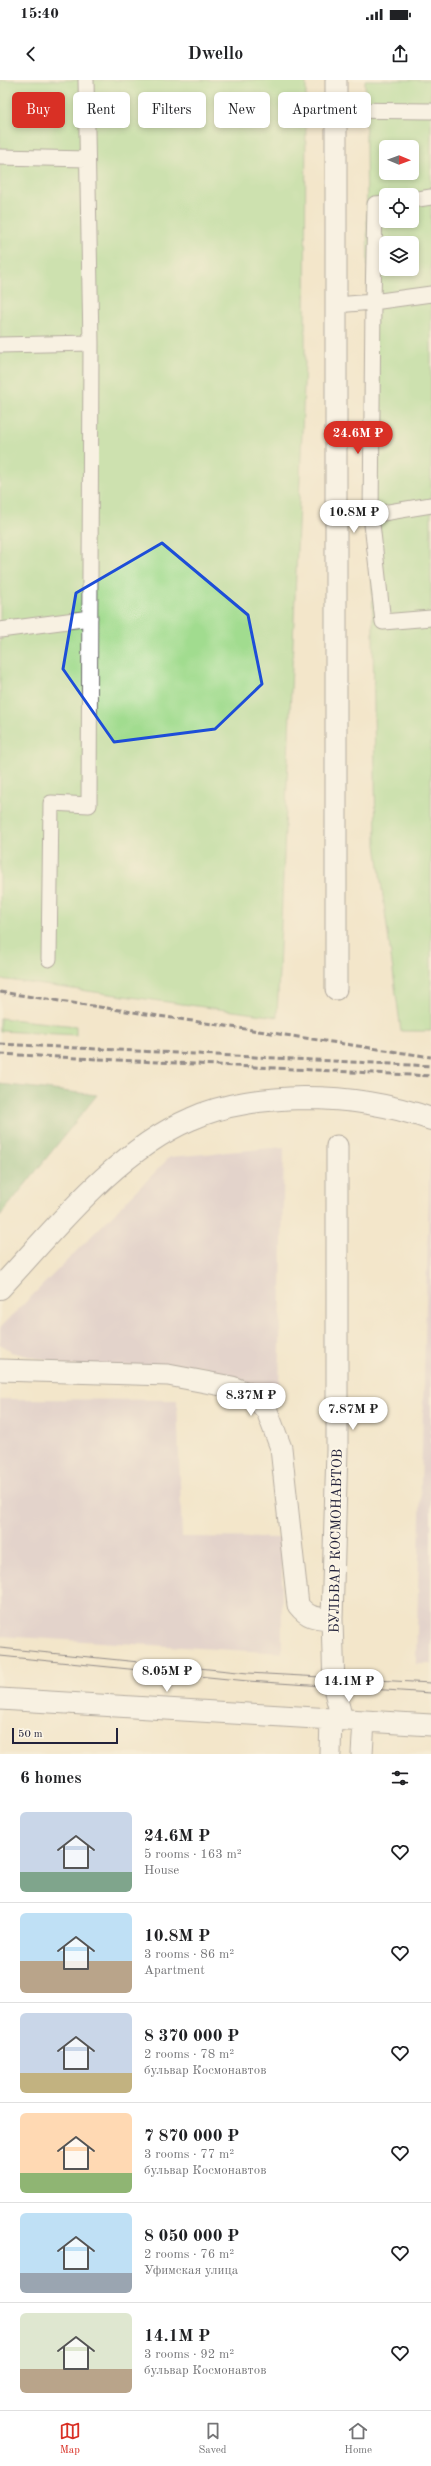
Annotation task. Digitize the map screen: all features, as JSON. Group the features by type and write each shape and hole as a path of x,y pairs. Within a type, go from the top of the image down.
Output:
{"main road":[{"path":"336,80 336,92"},
{"path":"336,128 336,989"},
{"path":"0,1288 94,1189 122,1164 145,1144 191,1118 215,1110 259,1101 328,1098 387,1105 431,1119"},
{"name":"БУЛЬВАР КОСМОНАВТОВ","path":"330,1754 337,1718 334,1688 332,1619 337,1450 336,1146"},
{"path":"0,1370 168,1375 232,1387 247,1393 257,1400 267,1411 281,1448 298,1605 305,1615 312,1618 332,1619"},
{"path":"0,1699 337,1718 431,1725"},
{"path":"362,1754 364,1721"}],"street":[{"path":"49,959 52,802 89,805 91,343 86,80"},
{"path":"371,110 431,111"},
{"path":"0,157 87,159"},
{"path":"419,199 431,197"},
{"path":"379,204 375,204 372,515 382,622 431,618"},
{"path":"336,305 373,302 431,294"},
{"path":"0,345 91,343"},
{"path":"372,515 431,505"},
{"path":"0,630 90,618"}],"highlighted area":[{"path":"162,543 248,615 262,684 215,729 114,742 63,669 76,593"}],"shaded area":[{"path":"284,1147 279,1397 237,1394 206,1385 206,1366 71,1366 11,1352 0,1344 0,1328 170,1157"},
{"path":"431,1148 431,1664 416,1664 430,1156"},
{"path":"0,1399 177,1400 182,1537 282,1538 282,1653 0,1636"}],"green space":[{"path":"0,80 306,80 306,92 278,92 278,128 306,128 305,362 277,1017 0,979"},
{"path":"365,80 431,80 431,1031 401,1031 376,844 366,128 371,128 371,92 365,92"},
{"path":"0,1018 76,1026 76,1035 0,1031"},
{"path":"0,1084 97,1095 0,1216"}],"tram line":[{"path":"0,1648 248,1673 431,1683"},
{"path":"0,1656 248,1681 431,1693"}],"railway":[{"path":"0,992 431,1057"},
{"path":"0,1044 431,1066"},
{"path":"0,1054 431,1076"}]}
